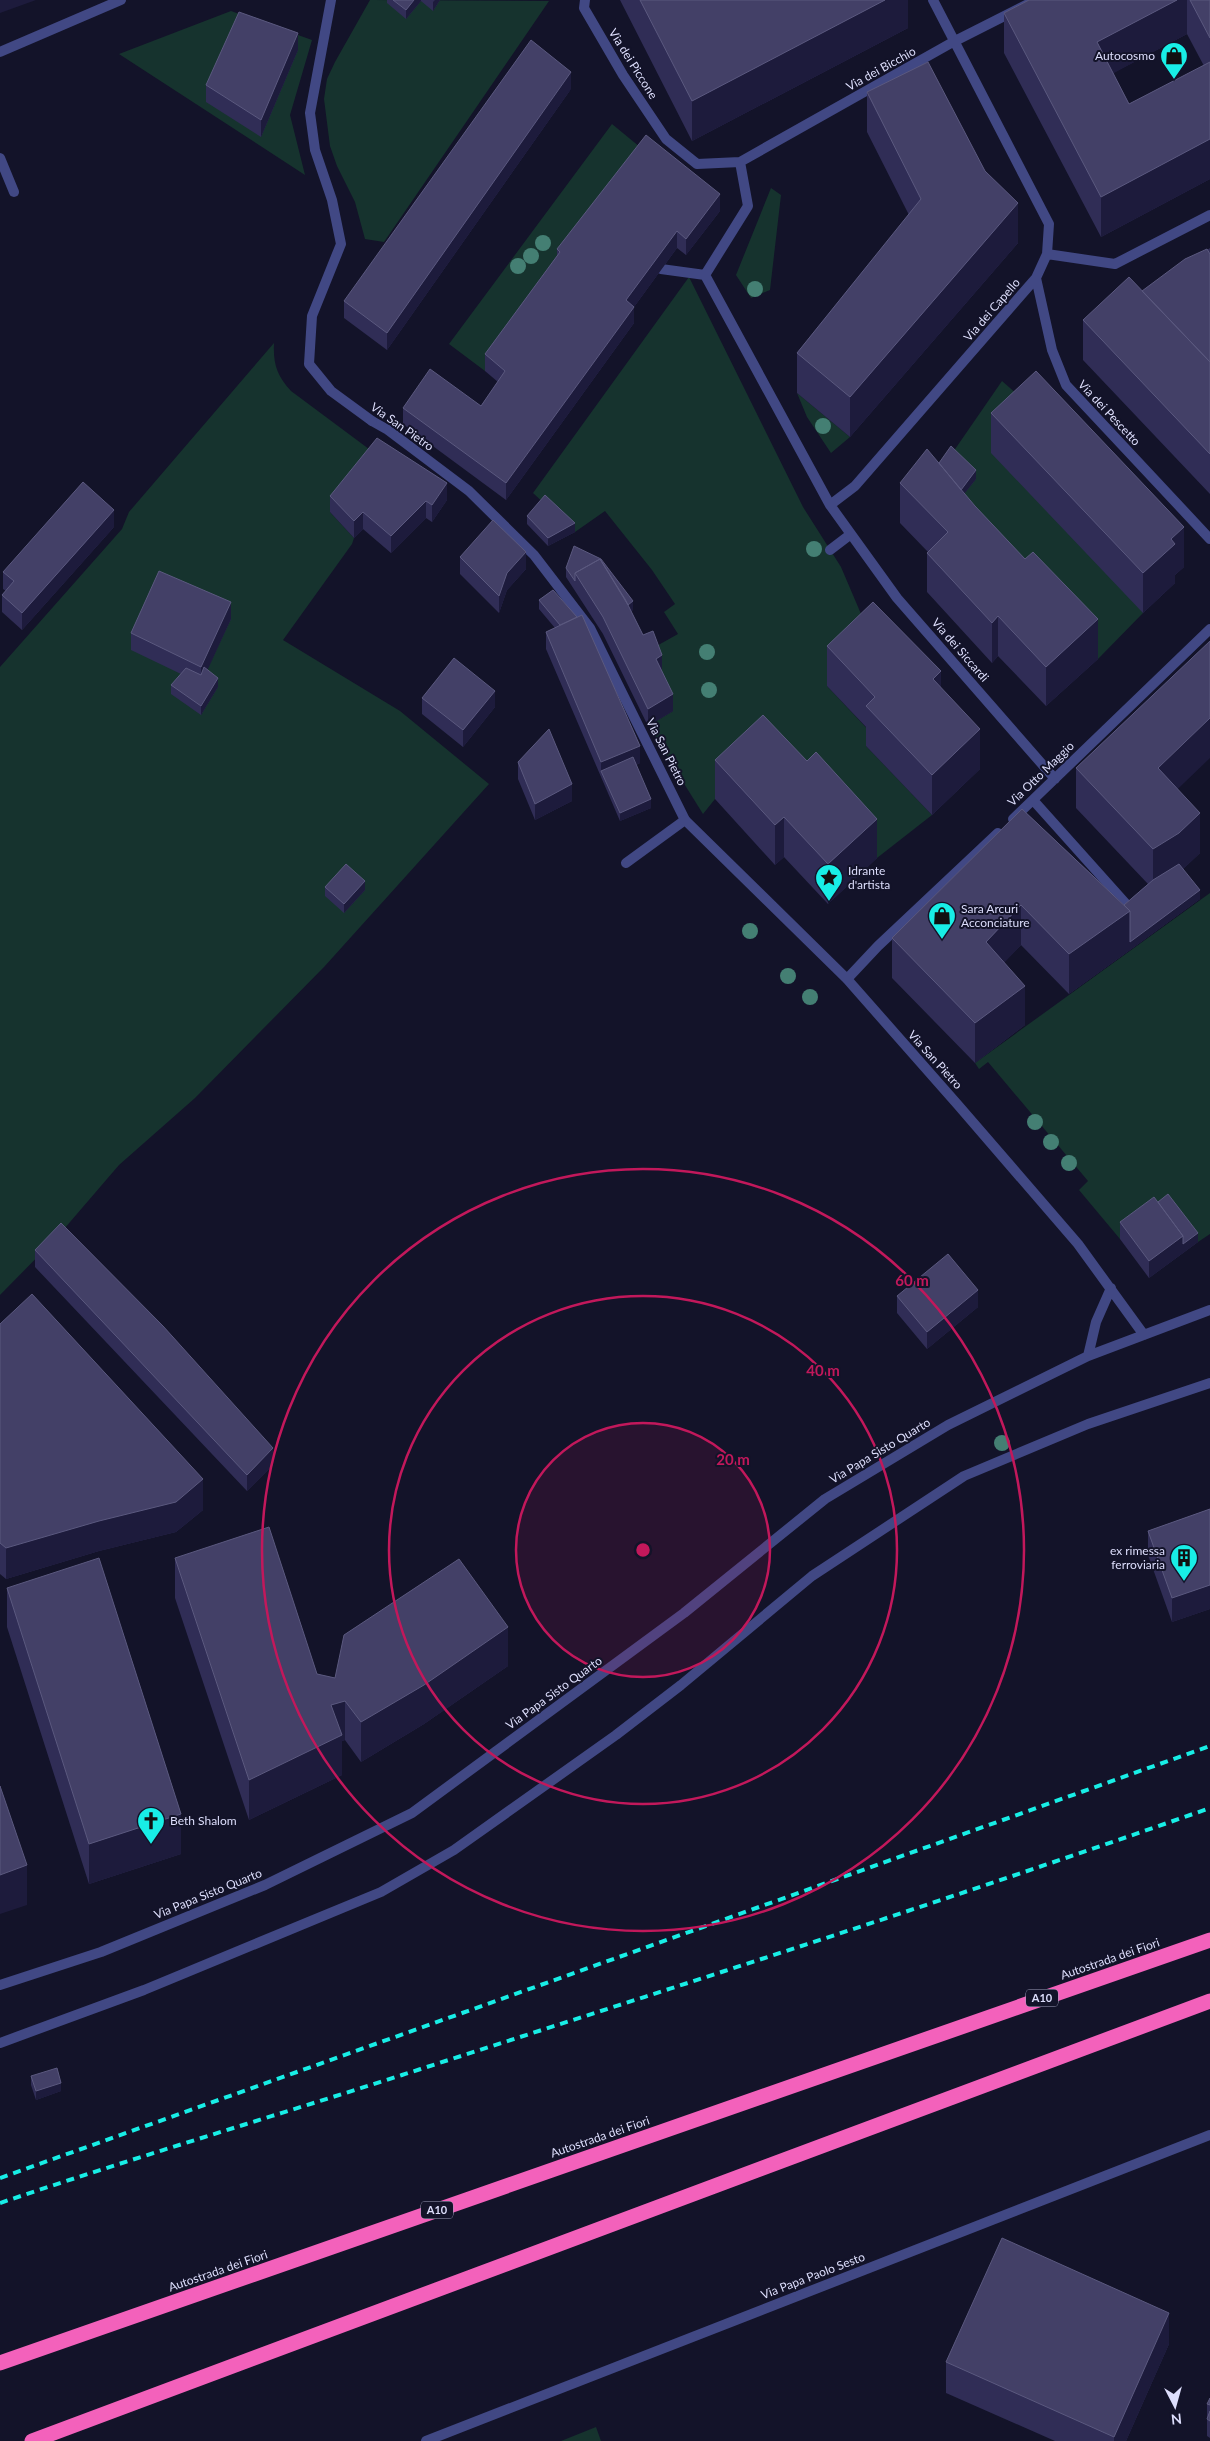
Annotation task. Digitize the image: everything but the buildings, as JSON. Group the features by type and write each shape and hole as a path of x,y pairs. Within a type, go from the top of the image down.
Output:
{"highway":[{"name":"Autostrada dei Fiori","path":"0,2363 1210,1940"},
{"path":"32,2441 1210,2001"}],"street":[{"name":"Via San Pietro","path":"331,0 310,113 315,150 332,200 341,244 312,316 309,364 331,391 372,421 388,430 468,491 540,562 590,628 685,820 847,980 1072,1236 1144,1335"},
{"name":"Via dei Piccone","path":"585,0 584,8 623,75 666,139"},
{"path":"933,0 953,42 1049,224 1047,254 1115,264 1210,215"},
{"name":"Via dei Bicchio","path":"666,139 697,164 740,162 953,42 1036,0"},
{"path":"0,52 114,1"},
{"path":"0,158 14,192"},
{"path":"661,270 705,276 748,206 740,162"},
{"name":"Via dei Capello","path":"830,505 855,486 1036,278 1047,254"},
{"name":"Via dei Siccardi","path":"705,276 830,505 897,598 1055,779"},
{"name":"Via dei Pescetto","path":"1036,278 1052,350 1066,385 1210,539"},
{"path":"830,550 852,534"},
{"name":"Via Otto Maggio","path":"847,980 878,946 1210,629"},
{"path":"1033,800 1127,905"},
{"path":"626,864 685,820"},
{"path":"1088,1356 1096,1322 1111,1288"},
{"name":"Via Papa Sisto Quarto","path":"0,1985 101,1952 265,1884 412,1813 684,1613 825,1499 948,1425 1088,1356 1210,1310"},
{"path":"0,2043 144,1990 381,1892 454,1850 616,1735 812,1576 964,1476 1088,1424 1210,1383"},
{"name":"Via Papa Paolo Sesto","path":"426,2441 1210,2135"}],"green space":[{"path":"370,0 549,1 384,242 365,239 355,202 337,166 330,146 324,99 327,79"},
{"path":"231,11 312,40 290,115 305,175 119,54"},
{"path":"612,124 646,152 485,371 449,344"},
{"path":"771,188 781,195 770,290 751,298 736,275"},
{"path":"689,277 803,507 841,567 867,628 827,686 875,737 866,746 932,815 877,858 816,793 715,799 703,814 648,726 673,711 653,648 678,634 664,612 675,604 652,570 605,511 575,532 533,493"},
{"path":"274,343 274,357 277,369 282,380 291,391 377,455 330,512 354,538 352,544 283,640 400,711 489,784 324,967 195,1098 119,1165 58,1236 0,1295 0,667 122,529 129,512"},
{"path":"1002,381 1036,411 1143,613 1098,659 975,546 951,455"},
{"path":"797,393 850,437 831,453 807,417"},
{"path":"1210,893 1210,1234 1198,1242 1168,1203 1120,1239 1079,1190 1088,1181 988,1062 979,1069 975,1063"},
{"path":"596,2427 601,2441 561,2441"}],"railway":[{"path":"0,2178 1210,1746"},
{"path":"0,2203 807,1944 1210,1808"}],"place":[{"name":"Autocosmo","path":"1174,80"},
{"name":"Idrante d'artista","path":"829,902"},
{"name":"Sara Arcuri Acconciature","path":"942,940"},
{"name":"ex rimessa ferroviaria","path":"1184,1582"},
{"name":"Beth Shalom","path":"151,1845"}]}
